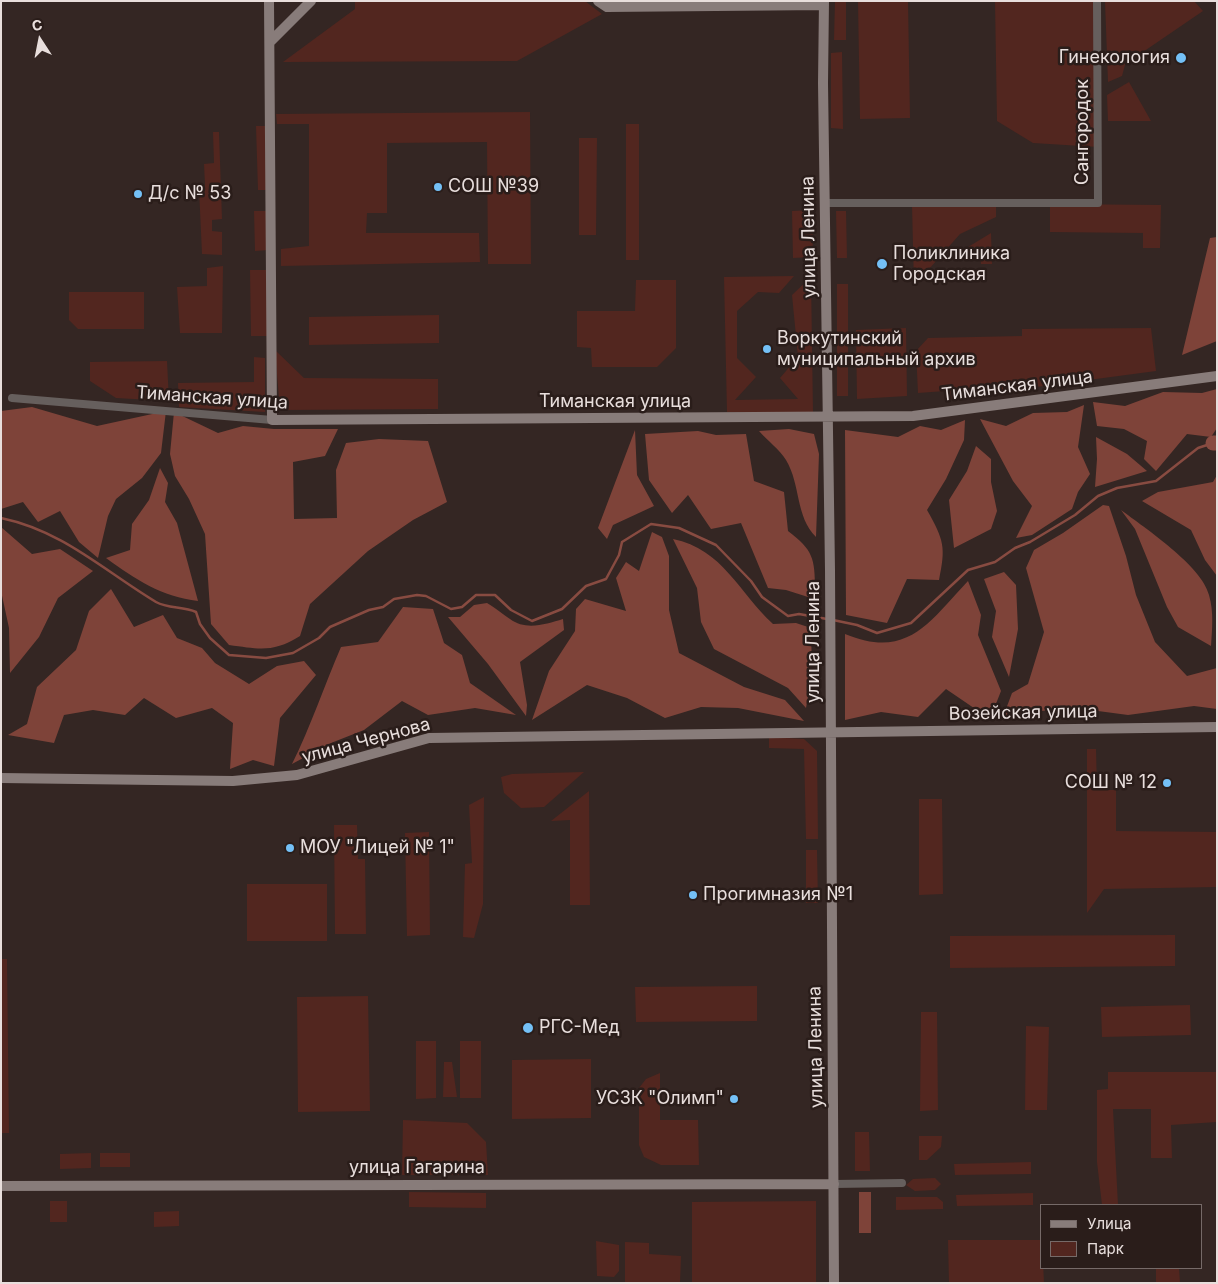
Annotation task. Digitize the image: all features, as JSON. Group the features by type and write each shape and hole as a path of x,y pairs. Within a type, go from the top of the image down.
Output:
{"main road":[{"path":"270,1 272,420"},
{"path":"270,42 310,1"},
{"path":"598,1 607,7 824,3"},
{"name":"улица Ленина","path":"824,3 824,203 830,570 834,1283"},
{"name":"Тиманская улица","path":"272,420 913,416 1217,376"},
{"name":"Возейская улица","path":"830,732 1217,727"},
{"name":"улица Чернова","path":"1,778 233,781 288,776 430,738 830,732"},
{"name":"улица Гагарина","path":"1,1186 834,1184"}],"street":[{"name":"Сангородок","path":"824,203 1098,203 1097,1"},
{"name":"Тиманская улица","path":"12,398 272,420"},
{"path":"834,1184 902,1183"}],"green space":[{"path":"355,1 585,1 602,14 517,61 283,62 355,9"},
{"path":"835,1 846,1 846,40 834,40"},
{"path":"858,1 908,1 910,118 860,119"},
{"path":"995,1 1096,1 1098,147 1033,143 997,121"},
{"path":"1105,1 1194,1 1203,11 1140,54 1129,50 1122,76 1108,82"},
{"path":"842,52 843,129 831,128 831,53"},
{"path":"1129,82 1151,121 1108,121 1107,95"},
{"path":"530,112 531,264 488,264 487,142 387,143 387,213 367,213 366,233 479,233 480,262 281,266 281,249 309,246 309,124 277,124 276,114"},
{"path":"626,124 639,124 639,260 626,260"},
{"path":"256,126 265,126 267,190 258,190"},
{"path":"213,132 219,132 222,219 212,220 212,231 222,232 222,255 202,254 199,188 205,185 204,164 214,163"},
{"path":"579,138 597,138 596,235 579,235"},
{"path":"996,204 996,217 960,234 914,286 912,205"},
{"path":"1050,204 1161,205 1160,248 1143,248 1143,233 1050,232"},
{"path":"812,210 813,257 793,258 792,211"},
{"path":"254,211 268,211 269,250 255,251"},
{"path":"836,211 846,211 847,258 837,258"},
{"path":"991,233 992,264 981,264 980,254 955,255"},
{"path":"223,266 222,333 180,333 177,287 207,286 207,268"},
{"path":"250,270 267,270 268,336 251,336"},
{"path":"794,276 779,293 758,292 737,311 737,358 756,377 735,400 798,399 780,378 798,357 792,295 811,277 813,413 727,412 724,277"},
{"path":"636,280 676,280 676,348 657,367 592,367 591,348 577,347 577,311 635,311"},
{"path":"837,284 848,284 848,396 837,396"},
{"path":"69,292 144,292 144,329 78,329 69,320"},
{"path":"439,315 439,343 309,345 309,317"},
{"path":"906,328 907,396 857,399 856,330"},
{"path":"1151,328 1156,371 946,399 945,391 918,393 916,351 928,338 1022,336 1022,329"},
{"path":"275,350 304,378 438,379 438,409 280,410"},
{"path":"254,357 265,358 265,412 179,407 178,383 254,382"},
{"path":"167,361 169,401 116,398 90,381 90,362"},
{"path":"769,737 804,739 817,751 818,839 806,839 804,749 769,748"},
{"path":"1087,749 1096,749 1097,790 1116,790 1116,831 1217,832 1217,887 1104,889 1087,913"},
{"path":"584,772 544,807 521,808 504,793 501,777 512,774"},
{"path":"589,791 590,905 570,905 570,820 551,821"},
{"path":"484,797 483,904 474,938 463,937 465,864 472,863 469,805"},
{"path":"919,799 942,799 943,894 919,895"},
{"path":"334,825 357,825 358,859 365,859 366,934 335,934"},
{"path":"429,832 430,935 407,936 405,833"},
{"path":"806,850 817,850 818,903 806,903"},
{"path":"247,884 327,884 327,941 247,941"},
{"path":"1175,935 1175,966 950,968 950,936"},
{"path":"1,959 7,959 9,1133 1,1133"},
{"path":"757,986 757,1021 636,1022 635,987"},
{"path":"368,996 370,1111 298,1112 297,997"},
{"path":"1190,1005 1191,1035 1102,1037 1101,1007"},
{"path":"921,1012 937,1012 938,1110 920,1111"},
{"path":"1026,1026 1049,1027 1047,1110 1025,1110"},
{"path":"416,1041 436,1041 436,1098 416,1099"},
{"path":"460,1041 481,1041 481,1098 460,1098"},
{"path":"591,1059 591,1118 512,1119 512,1060"},
{"path":"444,1062 452,1062 457,1097 443,1097"},
{"path":"1108,1072 1217,1072 1217,1122 1171,1125 1172,1158 1151,1158 1151,1109 1113,1109 1118,1204 1102,1204 1097,1162 1097,1090 1108,1089"},
{"path":"660,1073 660,1120 698,1120 699,1165 661,1165 644,1157 639,1145 639,1088 646,1079"},
{"path":"403,1120 467,1123 486,1142 488,1175 402,1175"},
{"path":"855,1132 869,1132 870,1171 855,1171"},
{"path":"919,1136 942,1136 941,1147 927,1160 919,1160"},
{"path":"91,1153 91,1168 60,1169 60,1154"},
{"path":"100,1153 130,1153 130,1167 100,1167"},
{"path":"1031,1162 1031,1174 955,1175 954,1164"},
{"path":"935,1178 941,1184 935,1190 915,1191 906,1185 913,1179"},
{"path":"409,1192 486,1193 486,1208 409,1207"},
{"path":"1033,1193 1033,1205 957,1206 956,1195"},
{"path":"896,1197 937,1197 943,1202 943,1209 896,1210"},
{"path":"50,1201 67,1201 67,1222 50,1222"},
{"path":"816,1201 816,1283 692,1283 692,1202"},
{"path":"179,1211 179,1226 154,1227 154,1212"},
{"path":"948,1240 1040,1240 1040,1269 1043,1269 1044,1283 949,1283"},
{"path":"596,1241 619,1245 619,1271 614,1277 597,1276"},
{"path":"625,1242 649,1243 649,1254 681,1256 680,1283 625,1283"},
{"path":"1156,1269 1179,1269 1180,1283 1156,1283"}],"shaded area":[{"path":"1217,237 1217,341 1182,355 1210,238"},
{"path":"1217,389 1217,428 1211,437 1187,434 1156,471 1144,459 1147,441 1124,429 1097,426 1093,402 1125,406 1163,392 1202,393"},
{"path":"1084,405 1078,447 1090,474 1078,492 1072,509 1032,535 1016,538 1032,506 1013,481 980,419 1006,426 1033,413 1067,412"},
{"path":"32,407 97,426 166,411 161,453 142,478 116,499 108,516 98,558 79,542 60,511 38,522 23,502 1,509 1,411"},
{"path":"174,412 218,433 243,426 274,429 338,429 325,456 293,462 294,519 337,518 336,470 346,443 379,439 428,441 447,502 413,520 368,551 310,604 300,636 274,647 258,648 229,645 211,624 205,534 189,499 175,476 170,454"},
{"path":"965,420 964,440 946,479 927,510 942,544 943,551 939,580 907,579 887,623 846,615 845,430 898,437 920,426 941,430"},
{"path":"789,429 814,434 819,454 816,537 809,529 801,510 791,470 786,460 759,431"},
{"path":"635,430 637,475 654,506 613,525 607,539 598,528"},
{"path":"698,431 716,435 746,434 754,481 784,492 788,531 803,544 811,556 815,590 808,597 786,590 768,588 741,523 711,529 688,495 672,513 649,480 645,434"},
{"path":"1096,437 1127,454 1147,471 1095,487"},
{"path":"976,446 991,459 991,482 997,511 991,529 954,548 949,500 967,471"},
{"path":"160,468 168,483 165,502 177,523 198,601 173,596 149,586 106,558 130,550 132,524 149,500"},
{"path":"1217,475 1217,576 1205,560 1191,530 1142,501 1158,492 1213,482"},
{"path":"1103,505 1109,506 1126,556 1136,595 1155,642 1187,676 1217,668 1217,709 1194,706 1128,715 1068,707 1003,717 1012,693 1028,684 1044,632 1026,568 1034,550 1063,533"},
{"path":"1121,510 1171,548 1196,572 1204,584 1212,608 1211,646 1178,627 1167,607 1135,529"},
{"path":"1,527 32,554 60,549 93,571 58,598 39,637 10,673 9,628 1,591"},
{"path":"652,532 662,537 669,556 669,610 679,653 744,687 785,700 804,721 738,708 701,707 665,718 627,698 587,685 532,720 549,671 575,631 576,609 585,599 626,611 616,578 626,562 639,571"},
{"path":"673,539 690,544 718,562 773,624 796,623 811,628 812,673 806,708 788,688 714,649 701,622 697,588"},
{"path":"1004,572 1016,585 1018,629 1009,677 992,637 996,611 984,579"},
{"path":"968,581 981,615 978,635 1001,691 990,719 946,689 918,717 881,712 845,720 845,634 867,641 885,642 901,639 916,633 929,623"},
{"path":"111,589 134,627 163,615 177,638 202,648 215,663 249,684 277,666 304,661 316,675 280,718 274,766 253,760 230,769 233,723 212,708 176,718 144,698 125,715 93,710 64,715 54,743 8,735 27,724 37,687 76,650 89,611"},
{"path":"487,603 516,623 523,625 550,623 563,619 564,630 520,662 527,705 526,716 488,664 448,617 460,617 474,605"},
{"path":"403,607 433,609 444,643 462,655 470,683 516,715 475,708 428,715 402,701 364,730 331,743 292,764 341,647 378,642"},
{"path":"859,1192 871,1192 871,1233 859,1233"}],"waterway":[{"path":"833,620 857,625 877,633 911,623 968,570 995,562 1015,548 1030,542 1075,515 1098,496 1117,488 1156,481 1198,448 1213,443 1217,438"},
{"path":"1,518 44,532 63,542 156,602 165,606 196,612 200,624 210,638 229,655 266,658 293,653 319,638 330,627 369,610 383,607 394,599 417,595 426,596 451,609 462,607 476,595 495,595 511,610 532,621 562,609 586,586 606,579 619,555 622,542 651,524 679,528 716,545 751,581 762,597 788,616 799,614 827,619"}],"place":[{"name":"Гинекология","path":"1181,58"},
{"name":"СОШ №39","path":"438,187"},
{"name":"Д/с № 53","path":"138,194"},
{"name":"Поликлиника Городская","path":"882,264"},
{"name":"Воркутинский муниципальный архив","path":"767,349"},
{"name":"СОШ № 12","path":"1167,783"},
{"name":"МОУ \"Лицей № 1\"","path":"290,848"},
{"name":"Прогимназия №1","path":"693,895"},
{"name":"РГС-Мед","path":"528,1028"},
{"name":"УСЗК \"Олимп\"","path":"734,1099"}]}
